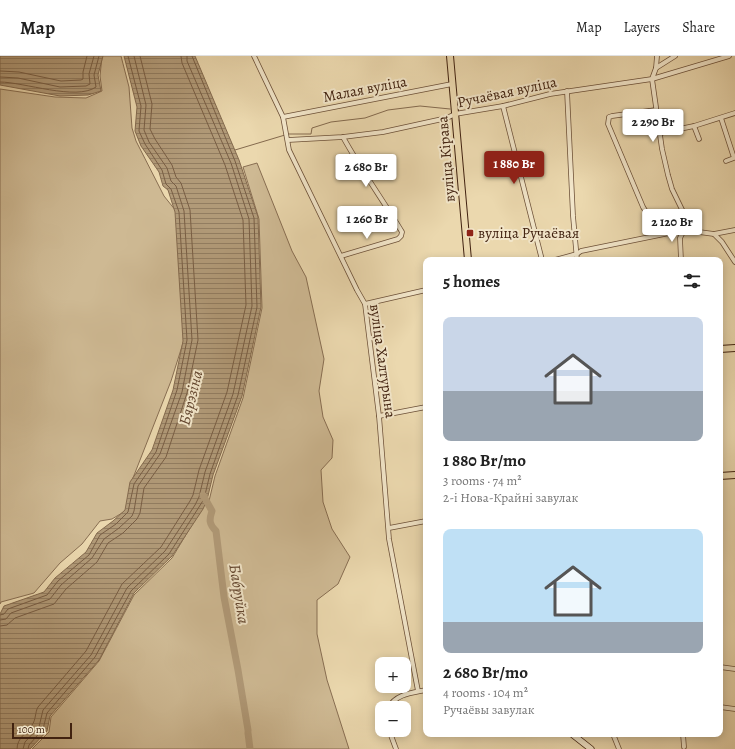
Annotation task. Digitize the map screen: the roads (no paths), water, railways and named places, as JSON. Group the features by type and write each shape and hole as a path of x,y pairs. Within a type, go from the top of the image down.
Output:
{"main road":[{"name":"вуліца Кірава","path":"450,56 468,257"},
{"path":"723,349 735,348"},
{"path":"723,476 735,475"},
{"path":"576,737 591,749"}],"street":[{"name":"вуліца Халтурына","path":"254,56 283,117 288,150 319,215 365,304 379,416 389,539 418,691"},
{"path":"657,56 656,68 652,79 666,166 672,189 688,222 680,238 681,257"},
{"path":"656,68 675,56"},
{"name":"Ручаёвая вуліца","path":"287,139 343,137 383,132 447,118 455,114 503,106 567,91 652,79 729,56"},
{"name":"Малая вуліца","path":"283,117 452,84"},
{"path":"567,91 573,216 578,257"},
{"path":"503,106 541,257"},
{"path":"656,110 612,116 609,117 608,124 643,207 660,234"},
{"path":"660,133 694,126 735,113"},
{"path":"721,118 735,158 726,160"},
{"path":"694,126 699,139"},
{"path":"341,256 398,239 402,232 343,137"},
{"path":"566,257 577,254 581,251 684,230 714,234 735,230"},
{"path":"714,234 722,242 735,262"},
{"path":"365,304 423,291"},
{"path":"379,416 423,408"},
{"path":"389,528 423,522"},
{"path":"723,667 735,669"},
{"path":"393,701 400,696 423,690"},
{"path":"723,707 735,709"},
{"path":"392,737 396,749"},
{"path":"614,737 619,749"},
{"path":"683,737 684,747"}],"water":[{"path":"0,56 103,56 98,75 101,91 88,95 60,96 0,85"},
{"name":"Бярэзіна","path":"124,56 195,56 239,160 258,217 261,307 242,396 213,475 207,500 203,509 172,556 134,593 99,660 50,716 47,731 30,749 0,749 0,614 4,606 44,592 55,578 86,552 97,533 125,510 130,482 152,450 173,390 183,341 175,212 168,190 163,186 159,172 141,146 135,131 137,107"}],"waterway":[{"path":"288,134 311,134 312,128 331,122 365,118 388,110 420,106 450,109"},
{"path":"235,150 285,135"},
{"name":"Бабруйка","path":"203,495 212,511 210,522 216,531 224,597 248,730"},
{"name":"Бабруйка","path":"248,733 250,749"}],"place":[{"name":"вуліца Ручаёвая","path":"470,233"}]}
